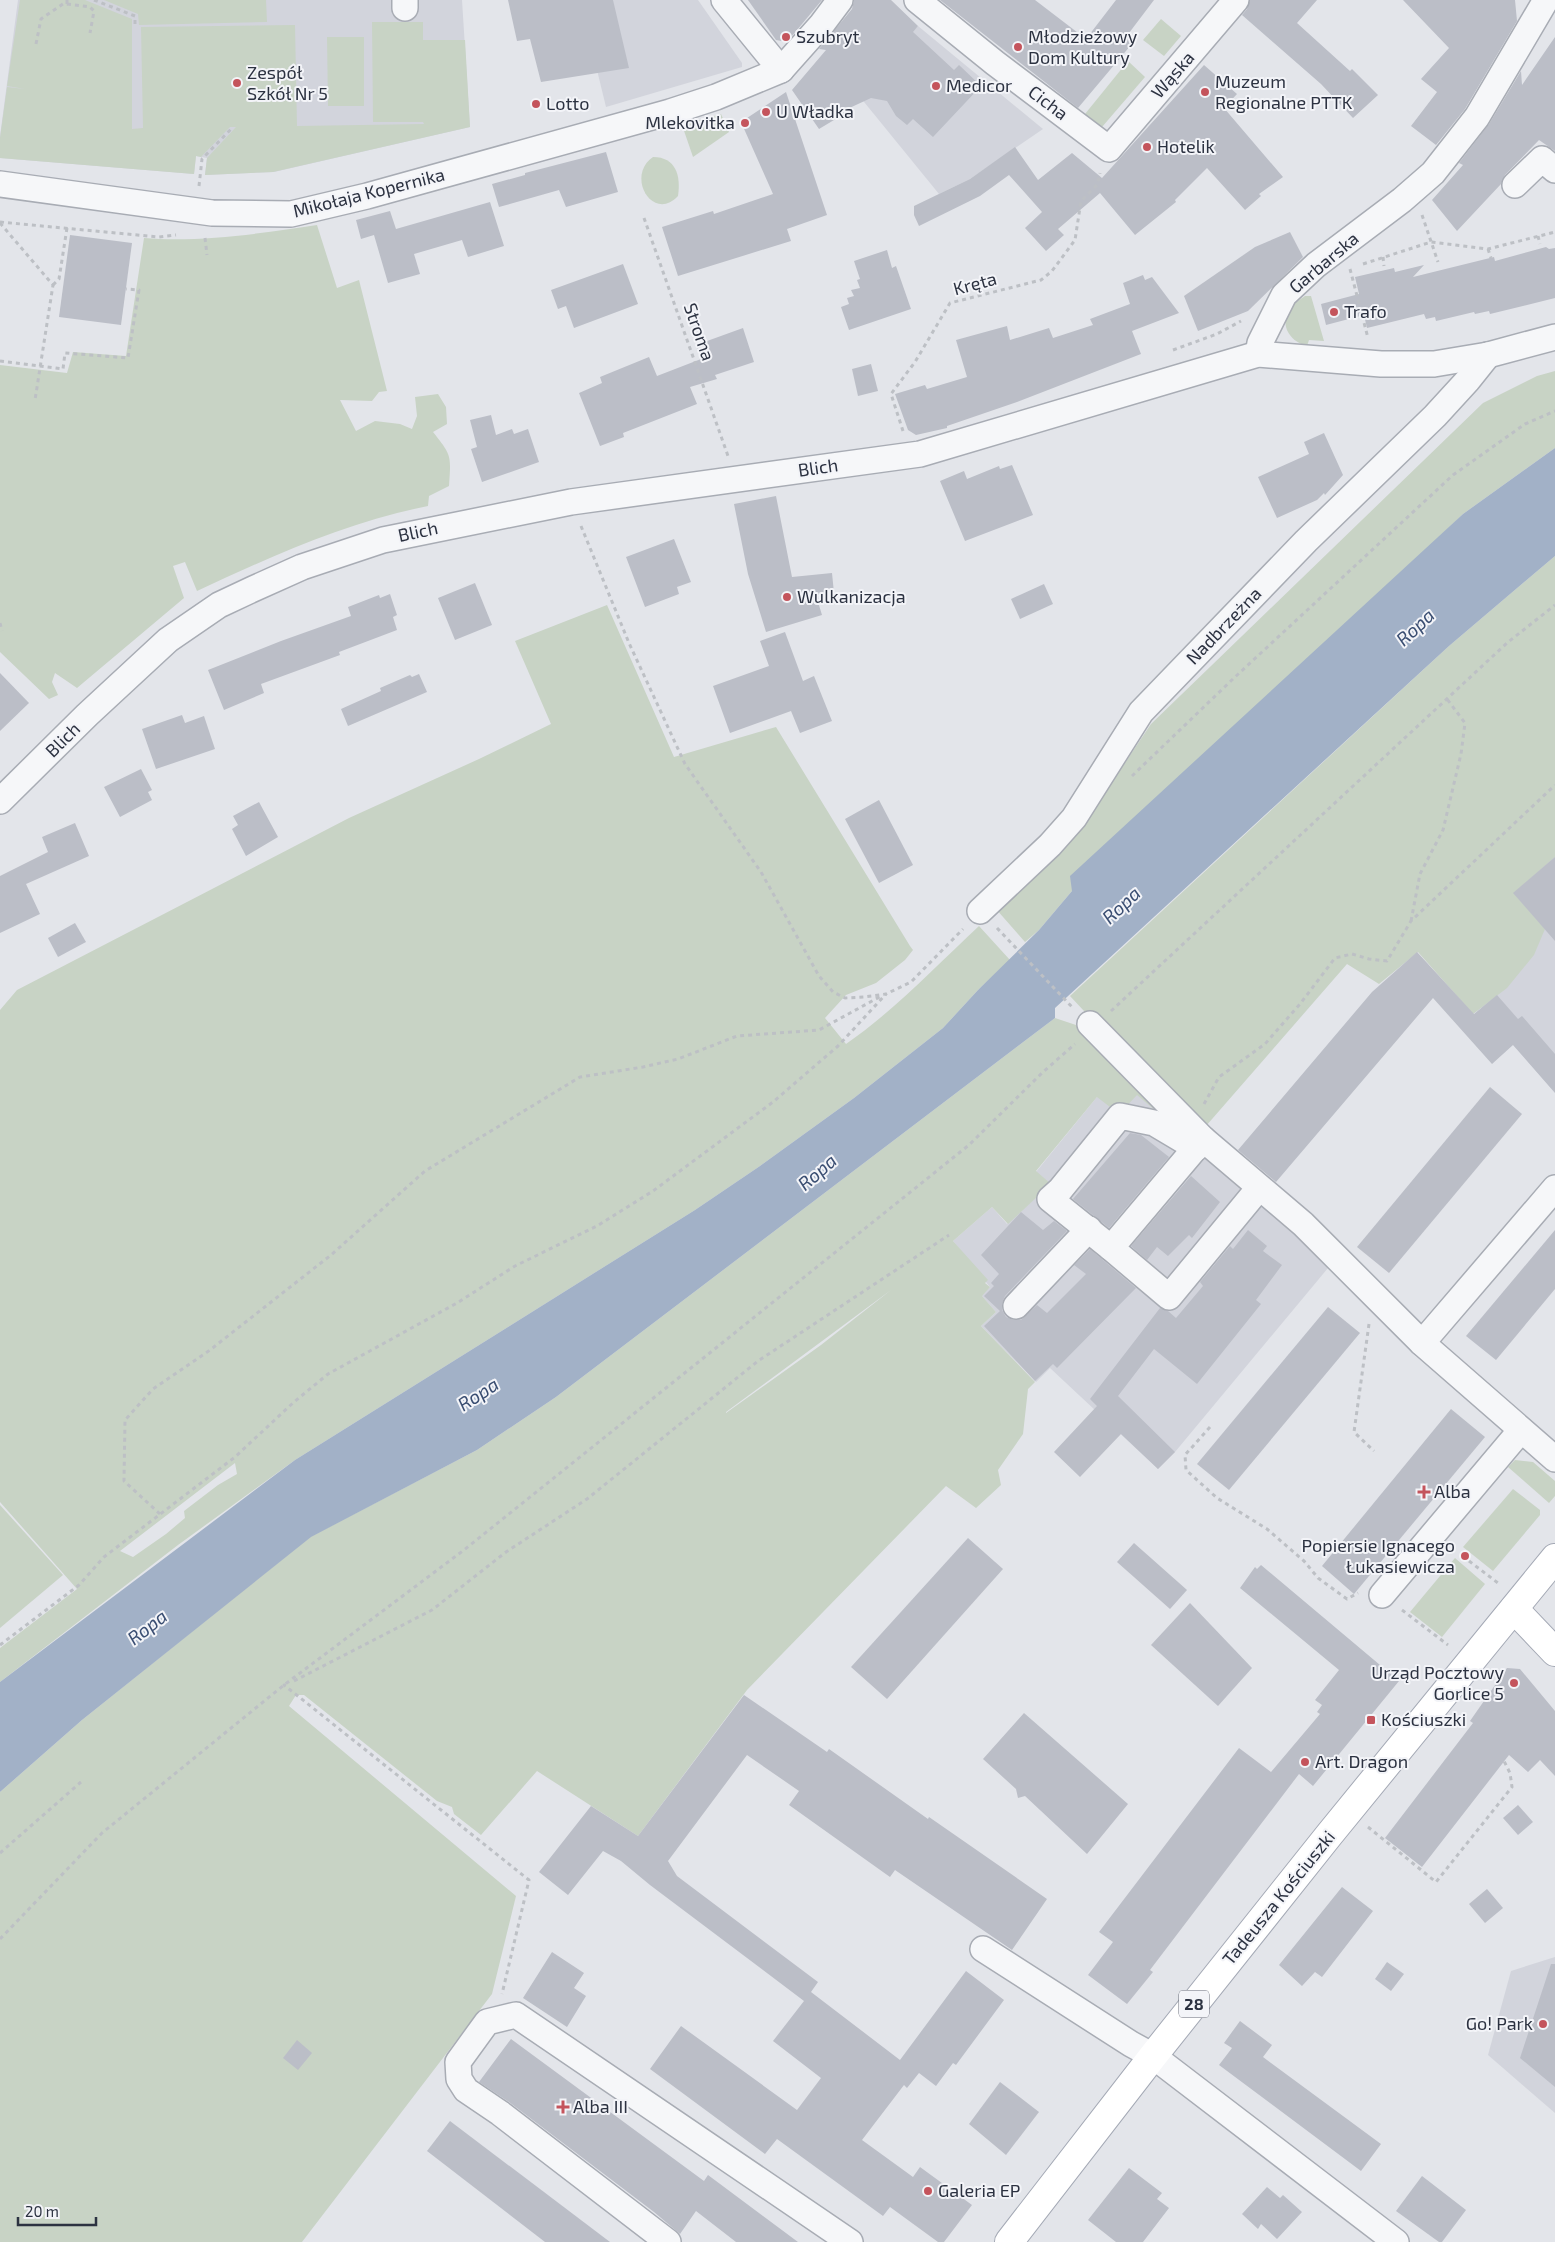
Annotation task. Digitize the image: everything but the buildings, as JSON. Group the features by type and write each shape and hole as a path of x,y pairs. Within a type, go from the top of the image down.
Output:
{"main road":[{"name":"Tadeusza Kościuszki","path":"1009,2242 1153,2056 1329,1835 1555,1558"},
{"path":"1514,1609 1555,1652"}],"street":[{"path":"724,0 781,70 822,24 840,0"},
{"name":"Cicha","path":"917,0 995,63 1109,149"},
{"name":"Wąska","path":"1109,149 1236,0"},
{"name":"Garbarska","path":"1258,354 1260,343 1284,296 1316,266 1402,200 1432,173 1477,117 1546,0"},
{"name":"Mikołaja Kopernika","path":"0,184 212,213 291,214 367,196 703,102 781,70"},
{"path":"1515,185 1542,159 1555,170"},
{"path":"920,454 1258,354 1381,364 1434,364 1488,356 1555,337"},
{"name":"Nadbrzeżna","path":"985,916 1074,818 1141,712 1306,541 1435,416 1488,356"},
{"name":"Blich","path":"0,801 168,640 219,605 302,567 383,540 571,502 920,454"},
{"path":"1092,1026 1198,1138 1302,1224 1422,1343 1555,1459"},
{"path":"1198,1138 1154,1123 1120,1116 1060,1190 1050,1198 1169,1297 1259,1188"},
{"path":"1110,1248 1198,1138"},
{"path":"1422,1343 1555,1188"},
{"path":"1016,1306 1088,1229"},
{"path":"1382,1595 1521,1430"},
{"path":"983,1949 1131,2044 1153,2056 1396,2242"},
{"path":"668,2242 500,2113 466,2090 459,2078 458,2062 487,2022 516,2015 850,2242"}],"path":[{"path":"94,0 135,16 135,24"},
{"path":"36,44 41,18 67,2 90,7 94,11 90,33"},
{"path":"198,191 202,159 233,127"},
{"name":"Kręta","path":"920,454 901,428 891,394 916,362 950,303 1041,280 1052,272 1075,240 1081,201 1093,189"},
{"path":"1419,206 1438,262"},
{"name":"Stroma","path":"644,218 728,456"},
{"path":"0,223 53,285"},
{"path":"35,400 53,285 59,279 67,228"},
{"path":"204,232 207,255"},
{"path":"1368,340 1349,266 1431,242 1488,249 1555,232"},
{"path":"1538,236 1540,244"},
{"path":"1488,249 1491,258"},
{"path":"1383,257 1384,266"},
{"path":"0,361 62,369 65,353 128,358 138,290 126,289"},
{"path":"1172,351 1217,334 1250,317"},
{"path":"1130,779 1235,677 1452,475 1525,424 1555,410"},
{"path":"571,502 629,643 685,764 761,872 819,976 832,992 845,998 886,994"},
{"path":"0,1938 102,1833 284,1686 464,1550 969,1144 1092,1026 1506,643 1555,605"},
{"path":"0,623 2,631"},
{"path":"1411,921 1420,874 1443,830 1461,754 1465,723 1447,699"},
{"path":"1198,1138 1205,1101 1219,1077 1265,1044 1335,958 1352,954 1368,959 1387,961 1411,921 1555,786"},
{"path":"160,1514 124,1481 126,1420 153,1389 218,1344 331,1255 425,1171 580,1077 643,1067 678,1059 737,1036 819,1030 911,982 985,916 1092,1026"},
{"path":"0,1645 79,1585 104,1557 235,1457 294,1402 328,1374 457,1303 515,1266 597,1226 652,1191 773,1102 838,1046 886,994"},
{"path":"284,1686 432,1610 506,1552 587,1499 758,1361 949,1235"},
{"path":"1373,1294 1354,1432 1374,1452"},
{"path":"1210,1428 1185,1455 1186,1470 1217,1498 1268,1529 1304,1561 1318,1578 1342,1597 1347,1599 1370,1586 1448,1645"},
{"path":"1469,1561 1498,1584"},
{"path":"284,1686 529,1880 502,1994 516,2015"},
{"path":"1364,1824 1436,1882 1512,1787 1510,1773 1504,1761"},
{"path":"0,1854 81,1782"}],"shaded area":[{"name":"Zespół Szkół Nr 5","path":"18,0 462,0 470,127 274,172 205,175 207,158 196,156 194,174 0,158 0,136"},
{"path":"580,0 698,0 742,63 742,67 606,107"},
{"path":"918,26 1043,129 970,179 939,194 860,97 886,61"},
{"path":"1555,824 1555,1085 1551,1088 1481,1008 1473,1014"},
{"path":"1137,1094 1333,1262 1175,1452 1158,1469 1050,1368 1036,1382 981,1326 996,1312 981,1295 990,1287 953,1241 992,1207 1007,1224 1050,1184 1036,1172 1097,1097"},
{"path":"1555,1957 1555,2113 1488,2055 1511,1971"}],"green space":[{"name":"Zespół Szkół Nr 5","path":"20,0 85,0 132,19 132,129 143,128 141,27 295,25 297,126 424,124 423,122 373,122 372,22 423,22 423,40 465,40 470,127 273,172 205,175 207,158 236,127 230,127 201,157 196,156 194,174 0,158 0,138 7,87 25,89 7,86"},
{"path":"104,0 266,0 267,22 139,25 138,14"},
{"path":"1161,19 1181,36 1164,56 1143,40"},
{"path":"327,37 364,37 364,106 328,106"},
{"path":"1128,61 1145,77 1102,127 1085,114"},
{"path":"721,114 729,132 693,157 682,125"},
{"path":"653,157 667,160 675,169 679,181 678,196 669,203 660,204 652,201 642,185 645,165"},
{"path":"317,225 337,288 359,280 387,391 379,392 372,401 340,400 356,431 375,421 400,424 412,429 417,416 415,397 438,394 446,407 447,424 433,432 449,456 449,486 429,496 428,506 368,521 310,541 197,591 185,562 173,566 184,598 77,688 55,673 52,682 58,695 49,699 0,652 0,365 67,373 73,352 126,356 144,238 208,238"},
{"path":"1305,296 1311,296 1324,341 1309,340 1307,346 1300,344 1290,335 1286,324 1288,312 1292,306"},
{"path":"1555,371 1555,448 1463,514 1072,891 1039,930 1025,942 996,909 1086,821 1151,724 1483,403 1537,376"},
{"path":"1555,556 1555,857 1514,893 1545,929 1534,955 1507,988 1473,1014 1418,952 1379,984 1347,964 1199,1134 1070,996 1449,646"},
{"path":"607,605 674,757 776,727 913,950 905,960 876,983 846,995 825,1018 846,1044 915,987 979,926 1010,960 978,990 943,1028 854,1098 760,1166 695,1210 295,1460 178,1545 0,1682 0,1648 77,1589 0,1502 0,1010 17,990 349,818 551,724 515,641","holes":["235,1463 237,1474 218,1485 184,1511 185,1518 133,1557 120,1551"]},
{"path":"1055,1018 1076,1025 1092,1038 1169,1122 1137,1095 1119,1114 1097,1097 1036,1171 1051,1184 1008,1224 992,1207 953,1241 988,1280 985,1283 990,1287 982,1296 996,1312 981,1326 1035,1382 1028,1389 1023,1434 998,1470 1001,1485 976,1508 946,1486 747,1690 638,1836 537,1771 481,1835 454,1814 452,1807 437,1801 304,1695 296,1695 289,1706 516,1896 492,1994 302,2242 0,2242 0,1792 82,1720 310,1537 477,1450 556,1397","holes":["891,1290 821,1345 726,1413"]},
{"path":"1515,1460 1533,1462 1555,1481 1555,1496 1549,1503 1508,1467"},
{"path":"1513,1489 1540,1510 1540,1515 1493,1571 1463,1547"},
{"path":"0,1505 63,1575 0,1628"},
{"path":"1455,1558 1485,1584 1442,1637 1410,1612"}],"water":[{"name":"Ropa","path":"1555,448 1555,556 1449,646 1055,1008 1055,1018 556,1397 477,1450 311,1537 82,1720 0,1792 0,1682 295,1460 695,1210 854,1098 943,1028 978,990 1039,930 1072,891 1070,876 1463,514"}],"place":[{"name":"Szubryt","path":"786,37"},
{"name":"Młodzieżowy Dom Kultury","path":"1018,47"},
{"name":"Zespół Szkół Nr 5","path":"237,83"},
{"name":"Medicor","path":"936,86"},
{"name":"Muzeum Regionalne PTTK","path":"1205,92"},
{"name":"Lotto","path":"536,104"},
{"name":"U Władka","path":"766,112"},
{"name":"Mlekovitka","path":"745,123"},
{"name":"Hotelik","path":"1147,147"},
{"name":"Trafo","path":"1334,312"},
{"name":"Wulkanizacja","path":"787,597"},
{"name":"Alba","path":"1424,1492"},
{"name":"Popiersie Ignacego Łukasiewicza","path":"1465,1556"},
{"name":"Urząd Pocztowy Gorlice 5","path":"1514,1683"},
{"name":"Kościuszki","path":"1371,1720"},
{"name":"Art. Dragon","path":"1305,1762"},
{"name":"Go! Park","path":"1543,2024"},
{"name":"Alba III","path":"563,2107"},
{"name":"Galeria EP","path":"928,2191"}]}
